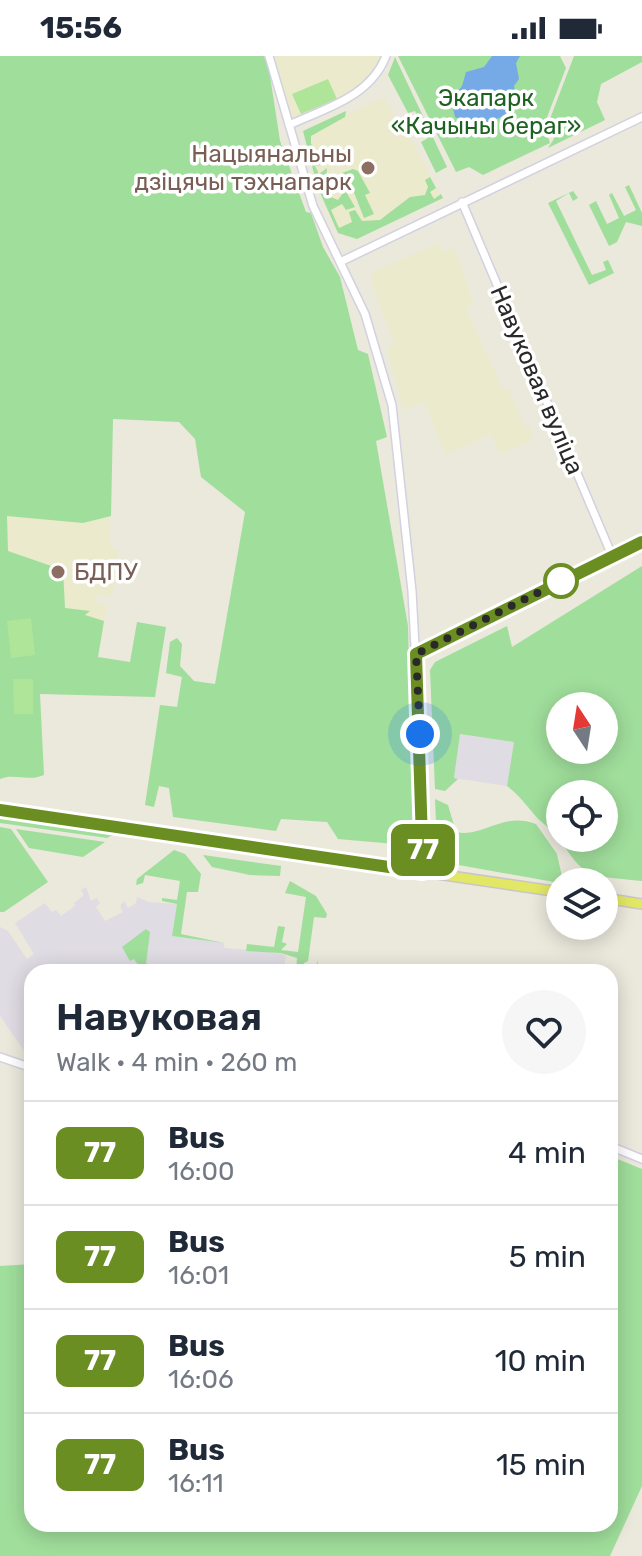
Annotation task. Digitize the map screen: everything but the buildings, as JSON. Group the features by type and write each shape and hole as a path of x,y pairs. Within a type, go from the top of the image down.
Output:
{"main road":[{"path":"0,810 546,890"},
{"path":"618,900 642,904"}],"street":[{"path":"269,56 313,206 374,337 392,405 404,500 416,654 423,872"},
{"path":"289,125 368,87 380,73 386,56"},
{"path":"340,262 642,117"},
{"name":"Навуковая вуліца","path":"462,202 613,558"},
{"path":"416,654 430,644 642,542"},
{"path":"0,1057 24,1065"},
{"path":"618,1149 642,1159"}],"shaded area":[{"path":"269,56 381,56 370,81 289,125"},
{"name":"Нацыянальны дзіцячы тэхнапарк","path":"385,97 398,126 403,124 441,196 355,237 338,231 318,187 304,134"},
{"path":"439,243 444,254 454,247 473,301 466,309 503,390 508,388 525,428 530,427 532,431 533,440 500,454 491,434 446,455 424,402 403,410 387,348 394,344 370,278 373,272"},
{"name":"БДПУ","path":"0,452 110,454 109,545 118,551 112,597 97,594 96,603 107,606 98,657 0,663"},
{"path":"460,734 514,742 507,786 454,778"},
{"path":"86,887 91,901 97,898 100,903 96,907 105,921 123,912 120,906 124,901 128,908 136,903 137,897 149,902 177,904 172,936 224,943 224,948 281,953 286,956 284,964 24,964 24,1050 0,1016 0,927 8,931 27,959 34,954 15,923 45,903 52,912 56,910 61,916 84,895 81,890"}],"green space":[{"path":"0,56 267,56 280,141 306,212 311,213 323,247 340,277 358,350 368,354 387,437 376,441 408,626 413,816 409,834 404,840 395,844 338,839 327,822 281,819 276,831 173,817 169,788 159,786 154,807 145,805 160,705 177,707 182,677 166,673 170,642 177,638 182,644 180,666 194,681 215,684 245,512 201,477 195,439 179,422 113,419 111,516 83,523 7,516 8,551 63,570 65,608 90,611 85,615 104,621 98,657 130,662 137,622 166,627 155,697 40,694 44,775 0,779"},
{"name":"Экапарк «Качыны бераг»","path":"398,56 560,56 566,68 544,125 550,143 483,175 469,167 456,172"},
{"path":"574,56 642,56 642,62 601,84 597,102 605,120 548,148 554,139 548,124"},
{"path":"395,57 447,167 436,173 421,142 428,138 415,111 408,113 388,75"},
{"path":"328,79 337,99 301,114 292,94"},
{"path":"346,111 345,117 311,136 311,144 316,148 311,151 315,160 322,153 326,164 315,166 319,174 327,168 326,181 317,185 303,131"},
{"path":"353,169 358,171 370,193 365,195 374,214 364,218 353,190 342,179 342,173"},
{"path":"430,177 436,188 430,192 434,199 441,194 443,198 357,239 338,233 318,188 328,183 331,197 338,200 345,190 355,207 346,210 342,204 331,210 339,228 352,222 349,212 355,210 362,221 380,220 410,197 425,195 428,187 425,180"},
{"path":"629,185 642,213 642,226 626,222 617,242 609,246 589,205 596,201 607,224 619,218 609,195 612,193 624,216 636,210 625,187"},
{"path":"573,191 578,198 573,201 569,193 556,201 592,275 606,270 603,262 608,260 614,273 589,285 548,203"},
{"path":"642,566 642,881 618,878 618,868 583,868 569,852 618,852 618,780 546,780 546,826 507,786 514,742 460,734 454,778 458,779 445,791 435,789 430,670 435,662 507,626 512,647"},
{"path":"31,618 35,655 11,658 7,621"},
{"path":"13,679 33,679 33,714 14,714"},
{"path":"435,799 448,805 456,832 466,833 514,821 536,824 546,838 546,852 556,852 560,868 546,868 546,881 442,862 437,845"},
{"path":"0,816 116,833 107,838 0,823"},
{"path":"0,827 11,829 48,882 4,912 0,912"},
{"path":"16,829 105,842 83,857 29,848"},
{"path":"174,850 185,854 201,874 198,892 187,892 181,934 224,943 172,936 177,904 162,901 162,898 177,900 180,881 145,875 143,883 136,885 137,879"},
{"path":"203,855 281,866 280,876 250,875 212,867"},
{"path":"290,881 316,896 327,914 326,918 314,917 308,961 304,964 297,964 297,958 281,953 246,951 247,944 274,947 278,926 285,927 282,942 287,944 281,950 298,952 306,897 285,893"},
{"path":"146,929 150,932 146,964 138,964 134,959 130,961 122,947"},
{"path":"618,1159 642,1169 642,1486 610,1556 0,1556 0,1266 24,1264 24,1532 618,1532"}],"water":[{"path":"492,56 520,56 516,63 519,79 514,86 518,105 488,122 472,123 455,117 451,100 462,86 466,72 484,67"}],"bus line":[{"name":"77","path":"0,810 423,872 423,793 416,654 430,644 642,542"}],"place":[{"name":"Нацыянальны дзіцячы тэхнапарк","path":"368,168"},
{"name":"БДПУ","path":"58,572"}],"route":[{"path":"420,734 416,654 430,644 561,581"}]}
